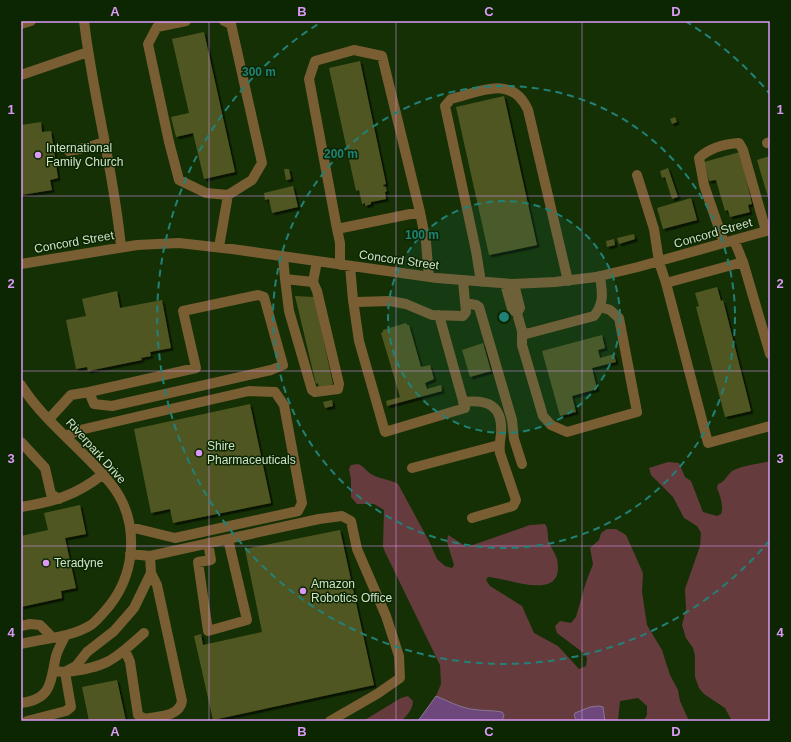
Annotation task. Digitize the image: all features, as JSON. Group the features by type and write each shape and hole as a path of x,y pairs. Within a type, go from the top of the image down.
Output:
{"street":[{"path":"21,24 31,21"},
{"path":"84,21 88,52 114,190 121,247"},
{"path":"186,21 157,27 148,44 169,142 179,180 206,193 228,195 252,180 262,163 231,24 224,21"},
{"path":"429,277 426,242 420,212 382,56 354,50 315,61 309,79 337,229 353,300 359,341 385,432 465,408 439,315"},
{"path":"21,75 88,52"},
{"path":"481,282 476,251 445,106 451,99 501,87 512,90 521,96 528,110 568,280"},
{"path":"69,151 104,142"},
{"path":"768,230 743,150 739,143 706,151 699,158 704,185 729,242 743,262 751,294 770,354"},
{"path":"637,175 654,229 659,262 666,283 708,443 770,426"},
{"path":"219,247 228,195"},
{"path":"337,229 420,212"},
{"name":"Concord Street","path":"21,264 121,247 164,243 219,247 429,277 509,284 600,276 659,262 768,230"},
{"path":"283,256 289,311 312,390 315,392 338,389 339,384 317,291 313,282 317,261"},
{"path":"666,283 743,262"},
{"path":"522,331 526,334 594,316 602,307 600,276"},
{"path":"285,279 313,282"},
{"path":"353,300 357,302 390,301 406,304 432,315 463,316 466,312 463,281"},
{"path":"509,284 512,309 517,313 522,331 522,346 543,416 551,425 567,432 637,412 619,318 610,310 602,307"},
{"path":"49,419 71,395 196,368 183,311 258,294 264,297 282,365 271,370 112,406 94,404 89,392"},
{"path":"465,303 476,305 481,313 512,420 514,439 522,464"},
{"path":"66,436 80,430 249,391 275,392 284,405 302,503 298,511 176,538 130,527"},
{"name":"Riverpark Drive","path":"21,644 52,636 65,636 90,625 101,615 113,600 125,578 130,554 130,527 125,508 118,494 103,474 23,392"},
{"path":"463,402 480,401 493,406 500,418 501,436 499,446 516,500 513,506 472,518"},
{"path":"21,442 45,468 51,494 59,499"},
{"path":"412,468 499,446"},
{"path":"21,507 47,503 74,494 103,474"},
{"path":"130,554 150,556 319,519 342,516 351,521 357,549 386,616 399,656 400,678 378,694 330,721"},
{"path":"208,543 211,560 198,562 208,631 247,620 228,539"},
{"path":"125,650 130,662 138,715 145,720 175,713 181,708 182,701 157,585 151,573 150,556"},
{"path":"65,672 76,666 87,652 114,631 134,608 151,573"},
{"path":"21,626 30,624 40,625 52,636"},
{"path":"53,671 65,672 96,668 107,664 144,633"},
{"path":"21,702 37,699 44,695 51,682 56,654 65,636"},
{"path":"27,721 66,711 71,707 65,672"}],"shaded area":[{"path":"770,461 770,717 768,721 732,721 725,708 704,694 699,688 695,677 695,656 693,648 686,638 682,625 686,609 685,589 700,546 701,533 697,526 684,518 673,497 651,475 649,468 668,462 679,463 685,477 691,481 703,512 717,516 721,514 722,507 717,488 718,484 736,469"},
{"path":"358,464 374,476 398,484 429,541 437,559 445,566 452,568 454,565 447,542 448,535 467,547 530,525 545,524 549,542 557,559 558,573 553,581 545,585 534,585 522,584 498,578 488,577 486,580 490,586 522,606 534,633 558,646 579,669 586,666 587,658 585,654 557,633 555,626 560,621 571,623 576,617 593,564 590,548 599,540 601,533 607,529 616,529 626,535 643,573 642,592 647,625 662,650 670,675 678,690 680,701 689,721 643,721 647,715 647,706 638,698 620,701 618,721 605,721 574,716 577,721 502,721 504,715 500,713 463,707 436,696 441,684 440,665 383,547 384,510 374,504 357,504 351,497 351,480 349,469 351,465"},
{"path":"408,696 413,701 412,707 401,721 363,721 401,698"},
{"path":"436,696 467,708 502,712 504,715 502,721 418,721"},
{"path":"590,707 603,707 605,721 577,721 574,716 575,713"}],"building":[{"path":"204,32 235,172 204,179 193,133 176,137 171,117 189,113 172,39"},
{"path":"360,61 386,184 383,185 387,191 385,192 386,199 371,202 371,204 365,206 365,203 362,204 359,190 356,191 329,68"},
{"path":"504,96 537,245 489,255 456,107"},
{"path":"675,117 677,122 672,124 670,119"},
{"name":"International Family Church","path":"41,122 42,132 51,131 58,178 50,180 52,190 21,195 21,125"},
{"path":"740,152 752,204 748,205 750,212 730,217 728,210 725,211 716,180 709,181 704,162"},
{"path":"770,156 770,204 757,160"},
{"path":"668,168 678,197 672,199 665,177 662,178 660,171"},
{"path":"284,169 289,169 291,179 286,180"},
{"path":"293,186 298,207 272,213 269,199 265,200 264,193"},
{"path":"691,198 697,220 663,229 657,208"},
{"path":"634,234 635,239 619,244 617,238"},
{"path":"614,239 615,245 607,247 606,241"},
{"path":"717,287 721,301 723,300 751,411 725,417 696,307 699,306 695,293"},
{"path":"117,291 120,308 162,300 171,348 150,352 151,356 141,358 142,360 88,371 87,367 76,369 66,320 86,316 82,299"},
{"path":"295,296 314,297 333,384 319,388 318,383 316,384"},
{"path":"406,323 409,325 421,367 430,365 434,379 425,383 427,389 441,385 442,391 387,406 386,401 400,397 381,333 383,330"},
{"path":"602,335 605,348 598,350 600,358 614,354 616,362 592,368 597,389 572,396 576,412 560,416 542,351"},
{"path":"483,343 491,371 470,377 462,350"},
{"path":"332,400 333,406 325,408 323,402"},
{"name":"Shire Pharmaceuticals","path":"250,404 271,503 173,523 170,509 151,513 134,429"},
{"name":"Teradyne","path":"80,505 86,534 65,538 76,588 61,591 62,598 21,607 21,536 48,530 44,513"},
{"name":"Amazon Robotics Office","path":"340,530 374,685 213,720 194,636 201,634 203,645 262,632 245,549"},
{"path":"117,680 126,721 89,721 82,687"}],"place":[{"name":"International Family Church","path":"38,155"},
{"name":"Shire Pharmaceuticals","path":"199,453"},
{"name":"Teradyne","path":"46,563"},
{"name":"Amazon Robotics Office","path":"303,591"}]}
